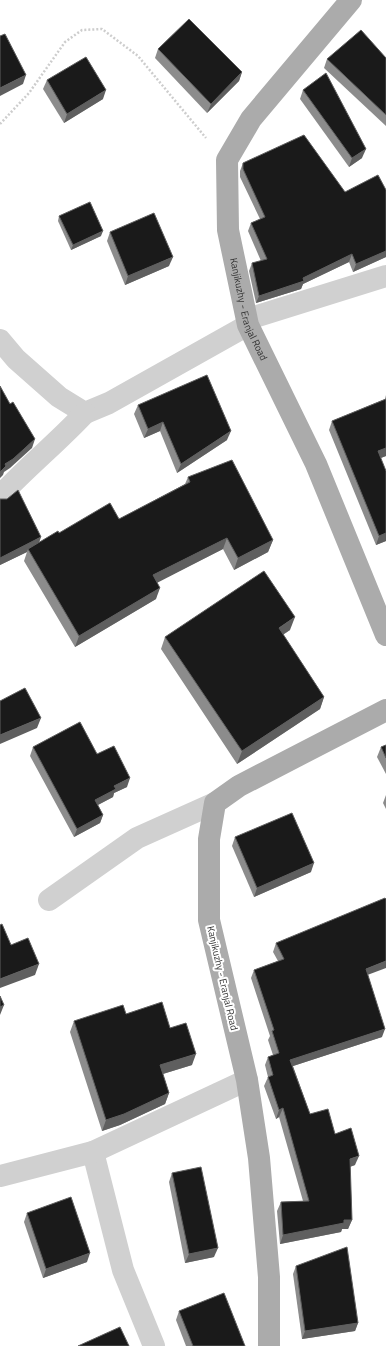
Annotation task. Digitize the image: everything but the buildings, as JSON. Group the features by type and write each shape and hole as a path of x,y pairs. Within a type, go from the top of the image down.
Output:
{"main road":[{"path":"227,160 251,119 351,0"},
{"name":"Kanjikuzhy - Eranjal Road","path":"227,160 228,230 248,322 316,464 386,635"},
{"path":"215,803 239,786 386,710"},
{"name":"Kanjikuzhy - Eranjal Road","path":"215,803 209,839 210,920 247,1080 259,1158 268,1278 269,1346"}],"street":[{"path":"0,496 65,435 85,413 109,403 248,322 386,276"},
{"path":"0,340 16,359 59,397 85,413"},
{"path":"49,900 137,838 215,803"},
{"path":"0,1176 93,1152 247,1080"},
{"path":"93,1152 123,1270 154,1346"}],"path":[{"path":"0,124 29,93 65,42 82,30 102,29 138,56 196,127 227,160"}]}
